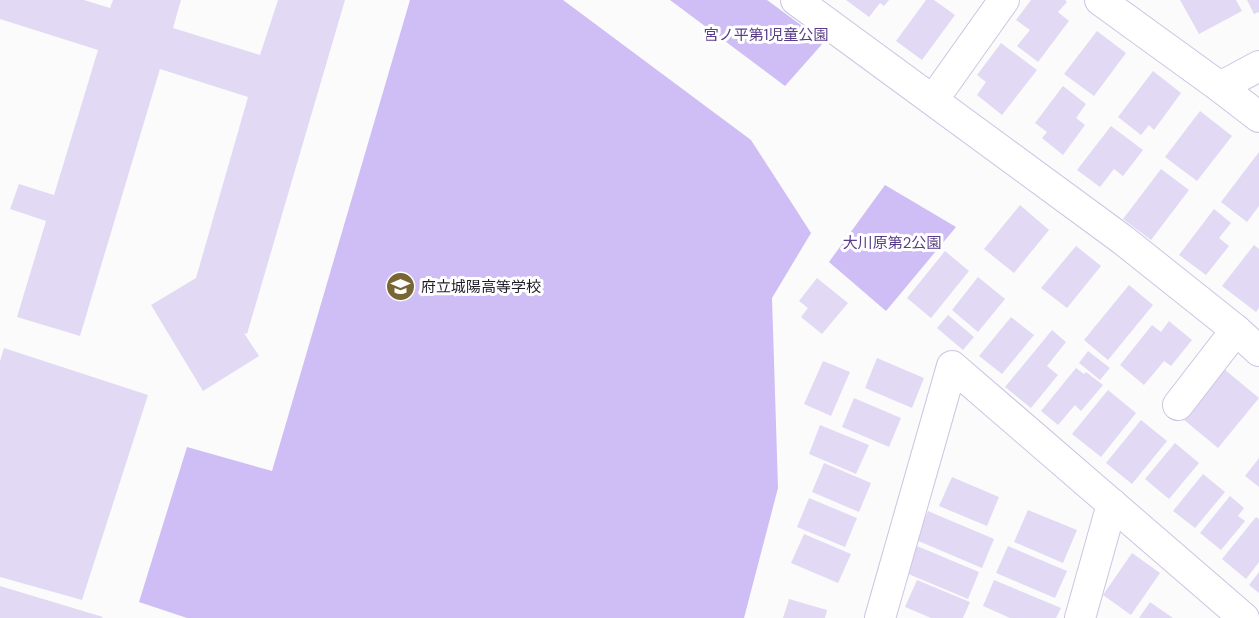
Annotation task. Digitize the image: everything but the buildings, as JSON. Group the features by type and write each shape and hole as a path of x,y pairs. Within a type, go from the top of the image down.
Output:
{"street":[{"path":"796,0 1124,240 1259,351"},
{"path":"933,100 1004,0"},
{"path":"1100,0 1259,117"},
{"path":"1220,87 1259,66"},
{"path":"1178,405 1236,330"},
{"path":"880,618 952,366 1244,618"},
{"path":"1080,618 1112,504"}],"green space":[{"path":"410,0 563,0 751,140 811,233 772,298 778,488 744,618 187,618 139,602 187,447 272,471"},
{"name":"宮ノ平第1児童公園","path":"670,0 767,0 824,42 785,86"},
{"name":"大川原第2公園","path":"885,185 956,227 886,311 829,262"}],"place":[{"name":"府立城陽高等学校","path":"400,287"}]}
